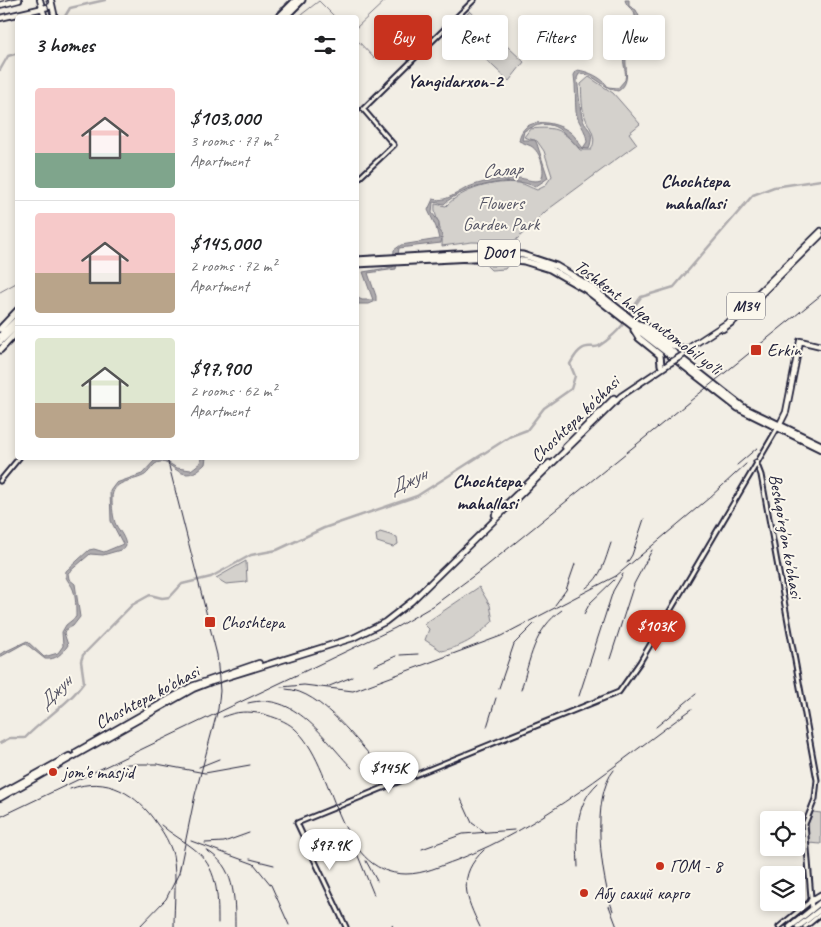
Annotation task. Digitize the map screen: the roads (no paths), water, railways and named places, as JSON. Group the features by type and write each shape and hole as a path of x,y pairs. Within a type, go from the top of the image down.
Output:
{"highway":[{"path":"286,15 296,0"},
{"path":"282,15 302,0"},
{"name":"Toshkent halqa avtomobil yo'li","path":"359,262 506,253 532,257 562,269 622,314 731,404 821,449"},
{"path":"0,329 15,318"},
{"path":"0,336 15,319"},
{"path":"634,325 652,328 679,349 688,349"},
{"path":"634,325 639,338 669,362"},
{"path":"0,342 15,331"},
{"path":"0,350 15,331"},
{"path":"660,356 661,365"},
{"name":"Toshkent halqa avtomobil yo'li","path":"778,427 821,445"},
{"path":"812,893 815,896 821,895"},
{"path":"812,901 821,895"}],"main road":[{"path":"0,5 19,0"},
{"path":"40,0 44,15"},
{"path":"0,18 43,8 53,2 55,15"},
{"name":"Choshtepa ko'chasi","path":"593,421 626,392 669,362 732,323 804,250 821,230"},
{"name":"Choshtepa ko'chasi","path":"682,354 730,321 821,235"},
{"path":"778,427 786,412 800,341 821,346"},
{"name":"Choshtepa ko'chasi","path":"0,798 193,690 211,682 348,640 375,628 399,610 624,390 661,365 669,362"},
{"name":"Choshtepa ko'chasi","path":"0,794 196,685 346,638 399,610"},
{"path":"790,927 816,914 821,902"},
{"path":"798,927 821,909"}],"street":[{"path":"359,178 394,145 363,109 474,0"},
{"path":"346,927 297,824 619,692 644,654 778,427"},
{"path":"0,482 17,460"},
{"name":"Beshqo'rg'on ko'chasi","path":"756,462 761,474 817,780 815,799 805,824 812,901 816,914"},
{"path":"780,927 812,901"},
{"path":"805,927 816,914"}],"waterway":[{"path":"66,15 70,8 105,0"},
{"path":"285,4 289,0"},
{"path":"359,25 386,0"},
{"path":"301,15 319,1 333,15"},
{"path":"275,15 282,7"},
{"path":"359,42 374,58"},
{"path":"0,70 8,56 15,54"},
{"name":"Джун","path":"627,316 641,297 674,287 753,195 774,187 821,180"},
{"path":"0,292 15,284"},
{"name":"Джун","path":"0,743 10,738 25,738 78,690 84,682 81,661 83,655 132,605 150,595 162,598 170,597 182,584 211,577 251,555 277,550 324,528 417,496 511,436 527,430 544,408 571,389 575,376 570,364 577,353 584,348 598,347 610,338 625,321"},
{"path":"12,469 20,460"},
{"path":"785,927 807,909"}],"railway":[{"path":"46,0 50,15"},
{"path":"0,817 395,628 433,606 484,568 821,295"},
{"path":"737,465 757,448"},
{"path":"139,927 166,899 179,873 195,795 218,709 220,691 217,655 168,460"},
{"path":"281,687 304,685 353,691 501,636 616,576 709,498 746,464"},
{"path":"627,563 632,555 644,519"},
{"path":"586,588 596,579 605,562 611,543"},
{"path":"610,659 634,584 652,550"},
{"path":"555,605 566,590 575,564"},
{"path":"579,696 613,591 623,574"},
{"path":"584,614 590,603 614,580"},
{"path":"521,690 534,646 539,636 545,626 562,610"},
{"path":"499,688 514,644 534,624"},
{"path":"400,655 418,654"},
{"path":"374,666 396,656"},
{"path":"327,687 352,677"},
{"path":"286,689 299,692 326,708 351,733 382,769"},
{"path":"656,727 696,694"},
{"path":"487,727 496,698"},
{"path":"248,703 265,701 280,704 294,710 319,731 352,768"},
{"path":"223,717 238,713 258,713 280,719 294,728 308,745 320,766 351,838 365,856 383,869 413,874 457,860 520,830 579,792 692,709"},
{"path":"199,767 219,759"},
{"path":"112,770 128,764 157,764 205,773 250,765"},
{"path":"613,911 602,859 600,818 602,799 614,770"},
{"path":"578,867 577,833 580,812 584,801 598,783"},
{"path":"70,789 96,784 120,790 140,804 160,827 173,855 175,881 174,927"},
{"path":"461,799 472,823 485,832"},
{"path":"161,825 193,848 207,864 212,873 217,892 218,923"},
{"path":"422,849 463,834 514,830"},
{"path":"205,843 224,842 249,833"},
{"path":"191,841 254,864 271,885 289,925"},
{"path":"206,850 216,857 228,874 235,905 235,927"},
{"path":"480,927 471,906 466,887 470,869 484,850"},
{"path":"356,851 374,895"},
{"path":"250,859 274,865"},
{"path":"366,861 377,881"},
{"path":"609,906 617,927"}],"place":[{"name":"Erkin","path":"756,350"},
{"name":"Choshtepa","path":"210,622"},
{"name":"jom'e masjid","path":"53,772"},
{"name":"ГОМ - 8","path":"660,866"},
{"name":"Абу сахий карго","path":"584,893"}],"district":[{"name":"Yangidarxon-2","path":"455,81"},
{"name":"Chochtepa mahallasi","path":"695,192"},
{"name":"Chochtepa mahallasi","path":"487,492"}],"water label":[{"name":"Салар","path":"502,170"}],"park label":[{"name":"Flowers Garden Park","path":"501,213"}]}
